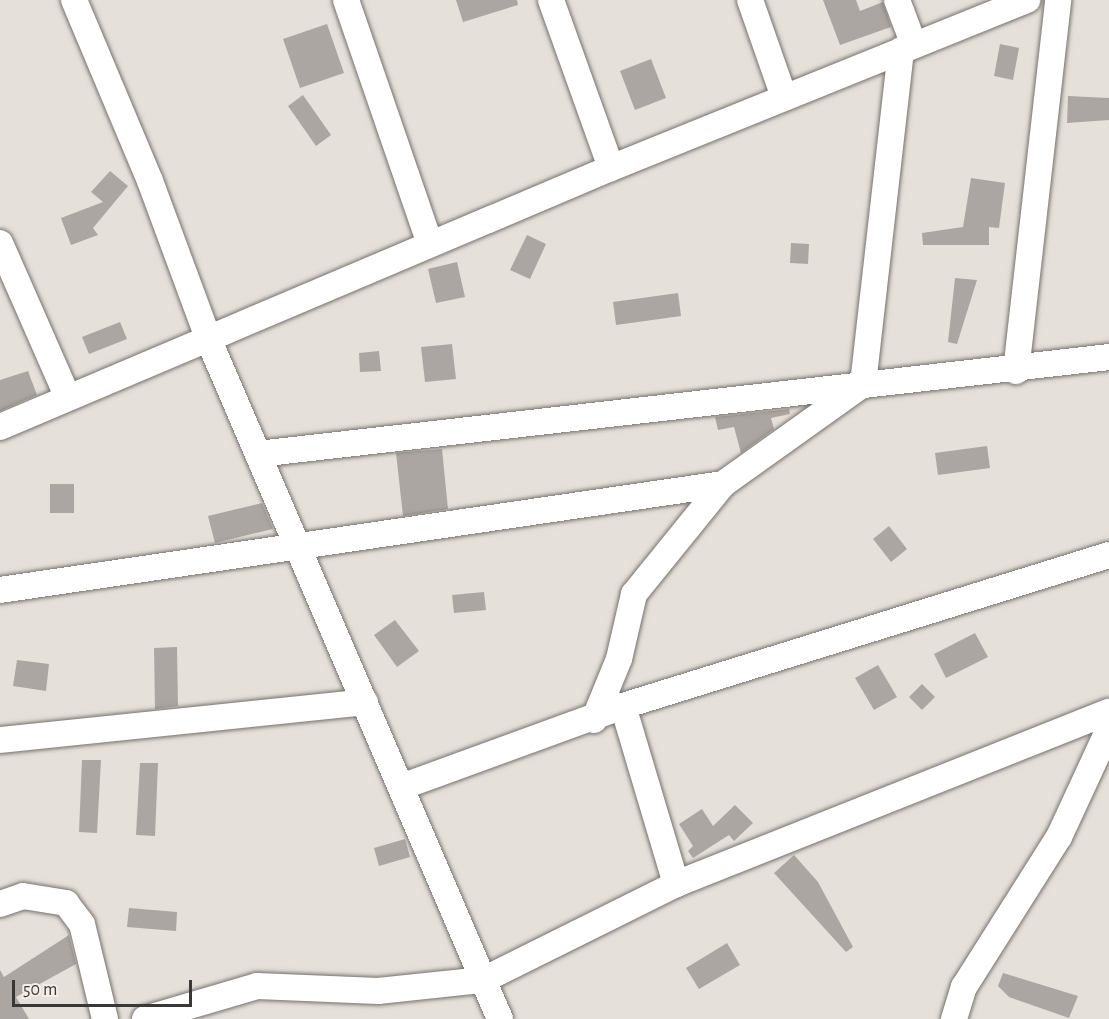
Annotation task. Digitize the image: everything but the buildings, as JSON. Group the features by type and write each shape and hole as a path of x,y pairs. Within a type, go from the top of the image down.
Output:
{"street":[{"path":"74,0 150,181 208,338 500,1019"},
{"path":"346,0 430,244"},
{"path":"550,0 611,168"},
{"path":"750,0 784,98"},
{"path":"594,720 619,659 634,594 723,484 863,384 908,47 897,0"},
{"path":"1016,371 1058,0"},
{"path":"0,427 611,168 1019,1"},
{"path":"0,243 68,398"},
{"path":"258,454 863,384 1016,371 1109,357"},
{"path":"0,590 296,544 723,484"},
{"path":"401,788 594,720 623,706 1109,555"},
{"path":"0,740 365,702"},
{"path":"623,706 676,884"},
{"path":"145,1019 257,986 378,991 483,980 676,884 1109,712"},
{"path":"954,1019 964,987 1059,837 1109,729"},
{"path":"0,904 23,896 66,903 82,924 105,1019"}]}
